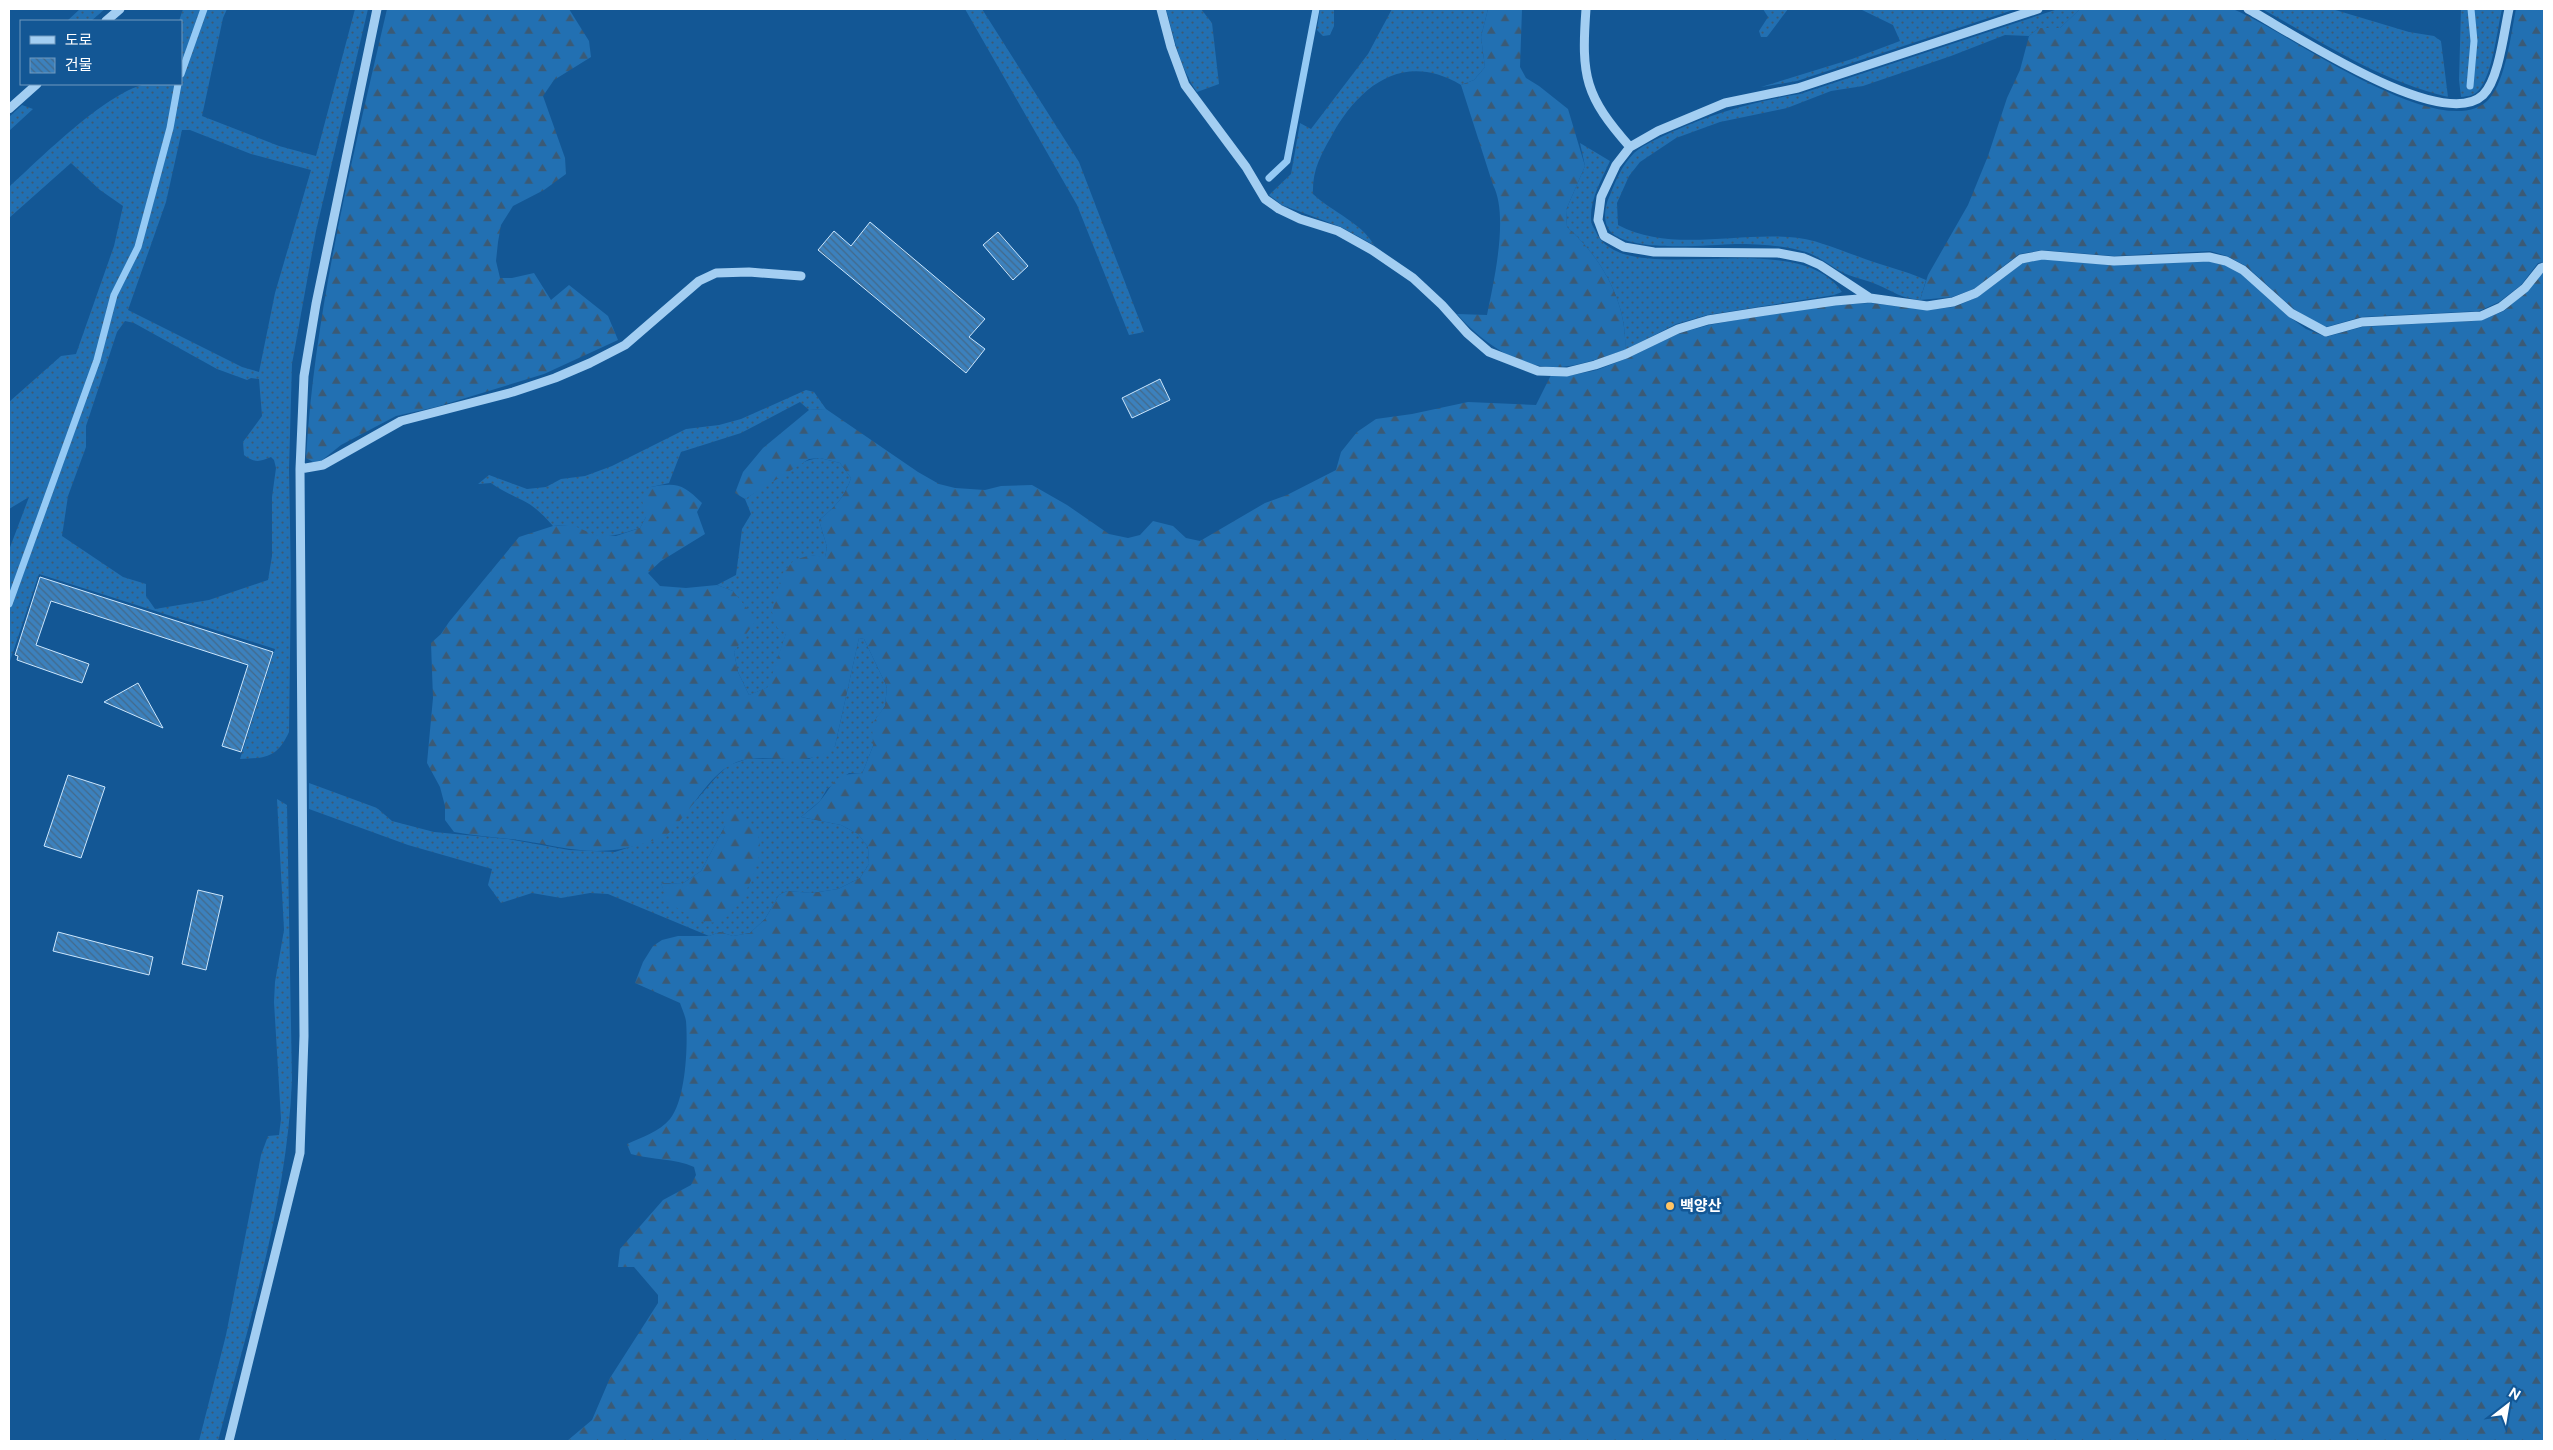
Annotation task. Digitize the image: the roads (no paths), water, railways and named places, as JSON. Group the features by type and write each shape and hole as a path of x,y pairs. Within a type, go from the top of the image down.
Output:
{"street":[{"path":"107,20 120,9"},
{"path":"228,1441 300,1153 304,1036 300,468 304,376 314,313 376,9"},
{"path":"1160,9 1185,85 1246,167 1265,199 1286,212 1338,232 1372,250 1413,278 1442,305 1467,333 1489,352 1515,364 1538,371 1567,372 1626,354 1678,329 1708,320 1835,301 1870,298 1928,306 1953,302 1976,294 2021,259 2042,255 2114,261 2209,256 2226,261 2244,270 2291,313 2326,332 2362,322 2480,316 2502,307 2524,288 2540,268 2544,267"},
{"path":"1586,9 1584,67 1592,98 1608,122 1630,147"},
{"path":"1870,298 1820,265 1804,258 1778,253 1736,251 1654,252 1624,247 1604,236 1598,220 1601,197 1616,165 1630,147 1658,131 1725,103 1798,88 2038,9"},
{"path":"2248,9 2353,70 2423,98 2461,104 2475,102 2484,94 2492,82 2509,9"},
{"path":"9,109 36,85"},
{"path":"300,468 323,465 400,421 513,392 590,363 625,345 700,281 716,274 749,272 801,276"}],"waterway":[{"path":"182,71 204,9"},
{"path":"1269,178 1287,161 1316,9"},
{"path":"2470,86 2474,41 2471,9"},
{"path":"9,604 97,360 114,295 138,247 170,128 178,85"}],"place":[{"name":"백양산","path":"1670,1206"}]}
